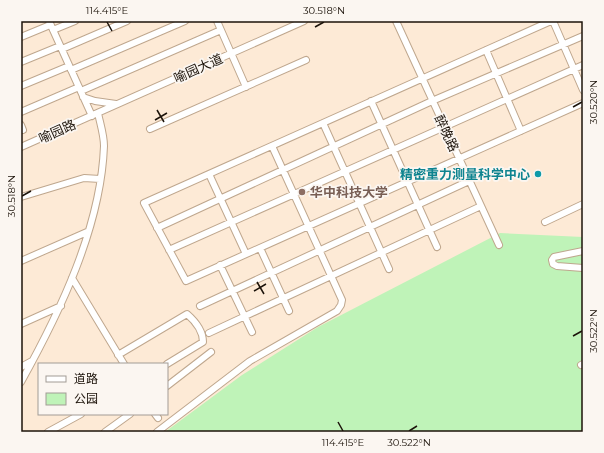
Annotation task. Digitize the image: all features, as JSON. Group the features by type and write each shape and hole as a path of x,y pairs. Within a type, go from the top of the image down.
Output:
{"street":[{"path":"21,37 51,25 75,21"},
{"path":"21,62 61,48 127,21"},
{"path":"21,86 70,68 185,21"},
{"path":"217,21 246,86"},
{"name":"喻园大道","path":"95,114 304,21"},
{"name":"醉晚路","path":"396,21 499,245"},
{"path":"583,90 552,21 144,203 186,281 583,103"},
{"path":"21,382 61,306 72,278 97,199 104,144 95,114 81,92 51,25"},
{"path":"21,112 81,92 221,30"},
{"path":"157,228 432,101 583,36"},
{"path":"486,50 521,131"},
{"path":"150,129 306,60"},
{"path":"169,250 583,65"},
{"path":"81,92 95,101 118,104"},
{"path":"371,102 437,248"},
{"name":"喻园路","path":"21,147 95,114"},
{"path":"323,123 389,269"},
{"path":"158,432 250,361 337,311 341,305 342,300 272,146"},
{"path":"209,174 246,254"},
{"path":"21,197 84,178 100,179"},
{"path":"200,306 469,181"},
{"path":"545,222 583,204"},
{"path":"209,333 481,206"},
{"path":"21,261 87,232"},
{"path":"260,248 289,311"},
{"path":"583,251 554,257 552,260 553,264 556,266 583,268"},
{"path":"220,266 252,332"},
{"path":"72,278 123,363"},
{"path":"21,324 61,306"},
{"path":"118,355 187,314 197,325 203,335 203,342 168,363"},
{"path":"168,385 211,352"},
{"path":"21,367 32,361"},
{"path":"48,432 79,415"},
{"path":"105,432 129,415"}],"shaded area":[{"name":"华中科技大学","path":"21,21 583,21 583,419 549,432 21,432"}],"green space":[{"path":"500,233 583,237 583,432 165,432 242,375 318,327"}],"place":[{"name":"精密重力测量科学中心","path":"538,174"},
{"name":"华中科技大学","path":"302,192"}]}
